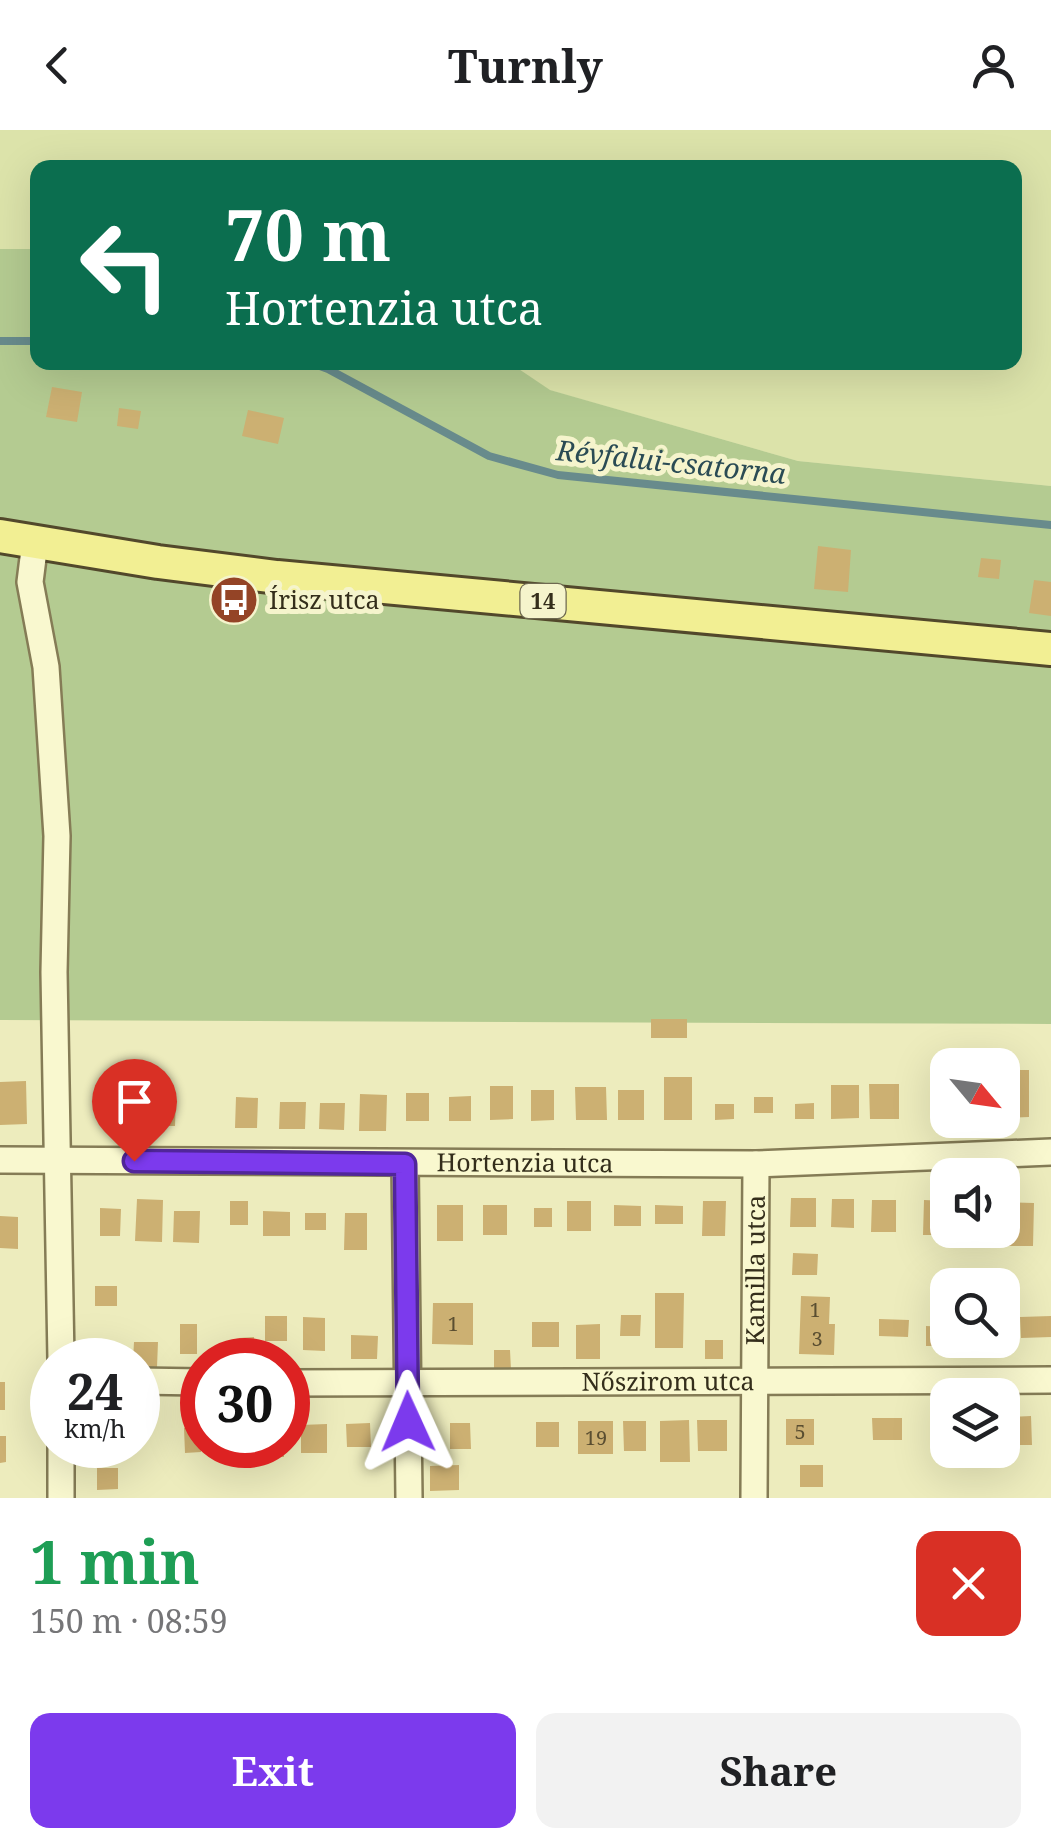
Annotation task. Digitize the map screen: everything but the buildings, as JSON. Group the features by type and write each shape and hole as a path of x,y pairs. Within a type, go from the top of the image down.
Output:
{"main road":[{"name":"14","path":"0,536 277,577 1051,649"}],"street":[{"path":"36,542 30,582 46,667 57,836 61,1338"},
{"name":"Hortenzia utca","path":"0,1160 756,1164 1051,1152"},
{"path":"405,1164 409,1498"},
{"name":"Kamilla utca","path":"754,1498 756,1164"},
{"name":"Nőszirom utca","path":"310,1382 1051,1380"},
{"path":"61,1498 62,1468"}],"green space":[{"path":"0,130 1051,130 1051,486 798,461 549,390 520,370 1022,370 1022,160 30,160 30,249 0,249"},
{"path":"0,249 30,249 30,370 520,370 550,390 798,461 1051,486 1051,1024 0,1020"}],"waterway":[{"name":"Révfalui-csatorna","path":"0,341 30,341"},
{"name":"Révfalui-csatorna","path":"330,370 489,456 558,475 1051,525"}],"place":[{"name":"Írisz utca","path":"234,600"}],"route":[{"path":"134,1161 405,1164 408,1422"}]}
